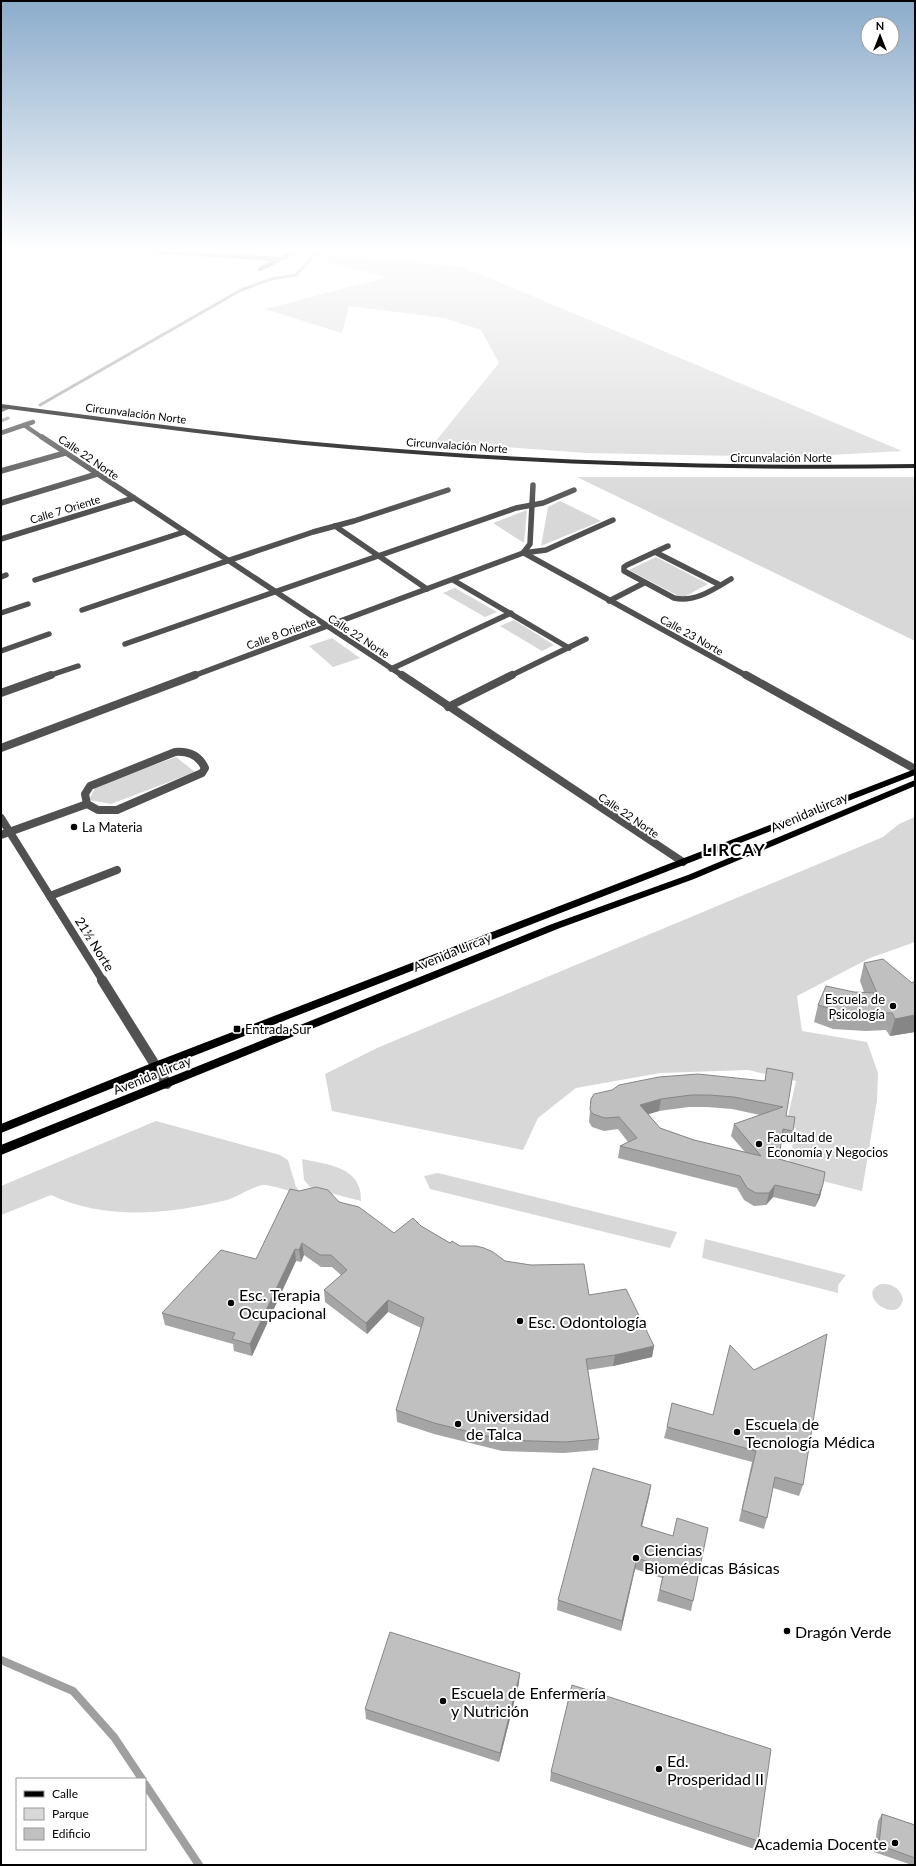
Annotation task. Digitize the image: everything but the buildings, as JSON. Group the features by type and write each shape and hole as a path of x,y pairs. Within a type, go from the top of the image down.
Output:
{"main road":[{"name":"Circunvalación Norte","path":"4,407 281,440 475,456 688,465 915,466"},
{"name":"Avenida Lircay","path":"1,1129 156,1066 915,772"},
{"name":"Avenida Lircay","path":"1,1150 556,926 691,877 915,783"},
{"path":"683,862 691,877"}],"street":[{"path":"1,410 4,407"},
{"path":"1,433 33,422"},
{"name":"Calle 22 Norte","path":"24,425 683,862"},
{"path":"1,471 65,453"},
{"path":"1,503 97,474"},
{"path":"523,553 530,544 533,485"},
{"path":"82,610 448,490"},
{"path":"125,644 516,508 543,503 574,490"},
{"name":"Calle 7 Oriente","path":"1,539 134,498"},
{"name":"Calle 8 Oriente","path":"1,748 523,553 546,550 613,520"},
{"path":"335,526 427,590"},
{"path":"35,580 184,532"},
{"path":"668,546 627,565 623,569 626,573 644,583 676,600 682,601 691,599 731,579"},
{"path":"655,552 720,585"},
{"name":"Calle 23 Norte","path":"523,553 915,769"},
{"path":"453,580 569,648"},
{"path":"608,601 644,583"},
{"path":"1,613 28,604"},
{"path":"391,669 511,613"},
{"path":"1,651 49,634"},
{"path":"448,707 586,639"},
{"path":"1,693 78,666"},
{"path":"183,751 191,753 204,763 205,768 202,773 117,810 105,811 94,809 87,804 84,797 85,791 90,786 175,752 183,751"},
{"path":"1,835 87,804"},
{"name":"21½ Norte","path":"1,818 167,1084"},
{"path":"50,896 118,870"}],"green space":[{"path":"485,337 630,337 902,451 794,457 587,453 435,442 499,363"},
{"path":"577,477 915,477 915,641"},
{"path":"560,501 601,521 541,546 548,507"},
{"path":"527,510 524,543 493,523"},
{"path":"656,557 708,584 682,598 629,570"},
{"path":"455,588 497,612 485,617 443,593"},
{"path":"514,620 554,645 542,651 500,626"},
{"path":"332,638 360,658 333,667 309,646"},
{"path":"176,757 195,772 111,804 89,800 96,786"},
{"path":"915,817 915,942 870,958 797,996 802,1031 867,1042 878,1073 877,1100 862,1191 787,1172 796,1128 786,1125 796,1081 748,1070 660,1073 576,1088 538,1118 523,1150 332,1111 325,1074 377,1048 883,837 899,824"},
{"path":"156,1121 280,1155 288,1160 296,1187 302,1194 263,1185 255,1187 231,1199 205,1205 183,1209 138,1212 116,1212 94,1209 51,1195 1,1215 1,1186"},
{"path":"302,1159 342,1169 350,1174 360,1189 361,1201 311,1188 304,1180"},
{"path":"438,1173 677,1232 670,1248 430,1189 424,1176"},
{"path":"705,1239 846,1275 838,1285 838,1293 702,1258"},
{"path":"881,1284 889,1284 898,1289 903,1299 900,1307 894,1310 887,1309 880,1306 875,1301 872,1294 874,1289"}],"waterway":[{"path":"40,405 159,337"},
{"path":"1,421 8,418"},
{"path":"1,1660 73,1691 114,1737 141,1778"},
{"path":"146,1786 199,1865"}],"place":[{"name":"La Materia","path":"74,827"},
{"name":"Escuela de Psicología","path":"893,1006"},
{"name":"Entrada Sur","path":"237,1029"},
{"name":"Facultad de Economía y Negocios","path":"759,1144"},
{"name":"Esc. Terapia Ocupacional","path":"231,1303"},
{"name":"Esc. Odontología","path":"520,1321"},
{"name":"Universidad de Talca","path":"458,1424"},
{"name":"Escuela de Tecnología Médica","path":"737,1432"},
{"name":"Ciencias Biomédicas Básicas","path":"636,1558"},
{"name":"Dragón Verde","path":"787,1631"},
{"name":"Escuela de Enfermería y Nutrición","path":"443,1701"},
{"name":"Ed. Prosperidad II","path":"659,1769"},
{"name":"Academia Docente","path":"895,1843"}],"district":[{"name":"LIRCAY","path":"734,849"}]}
